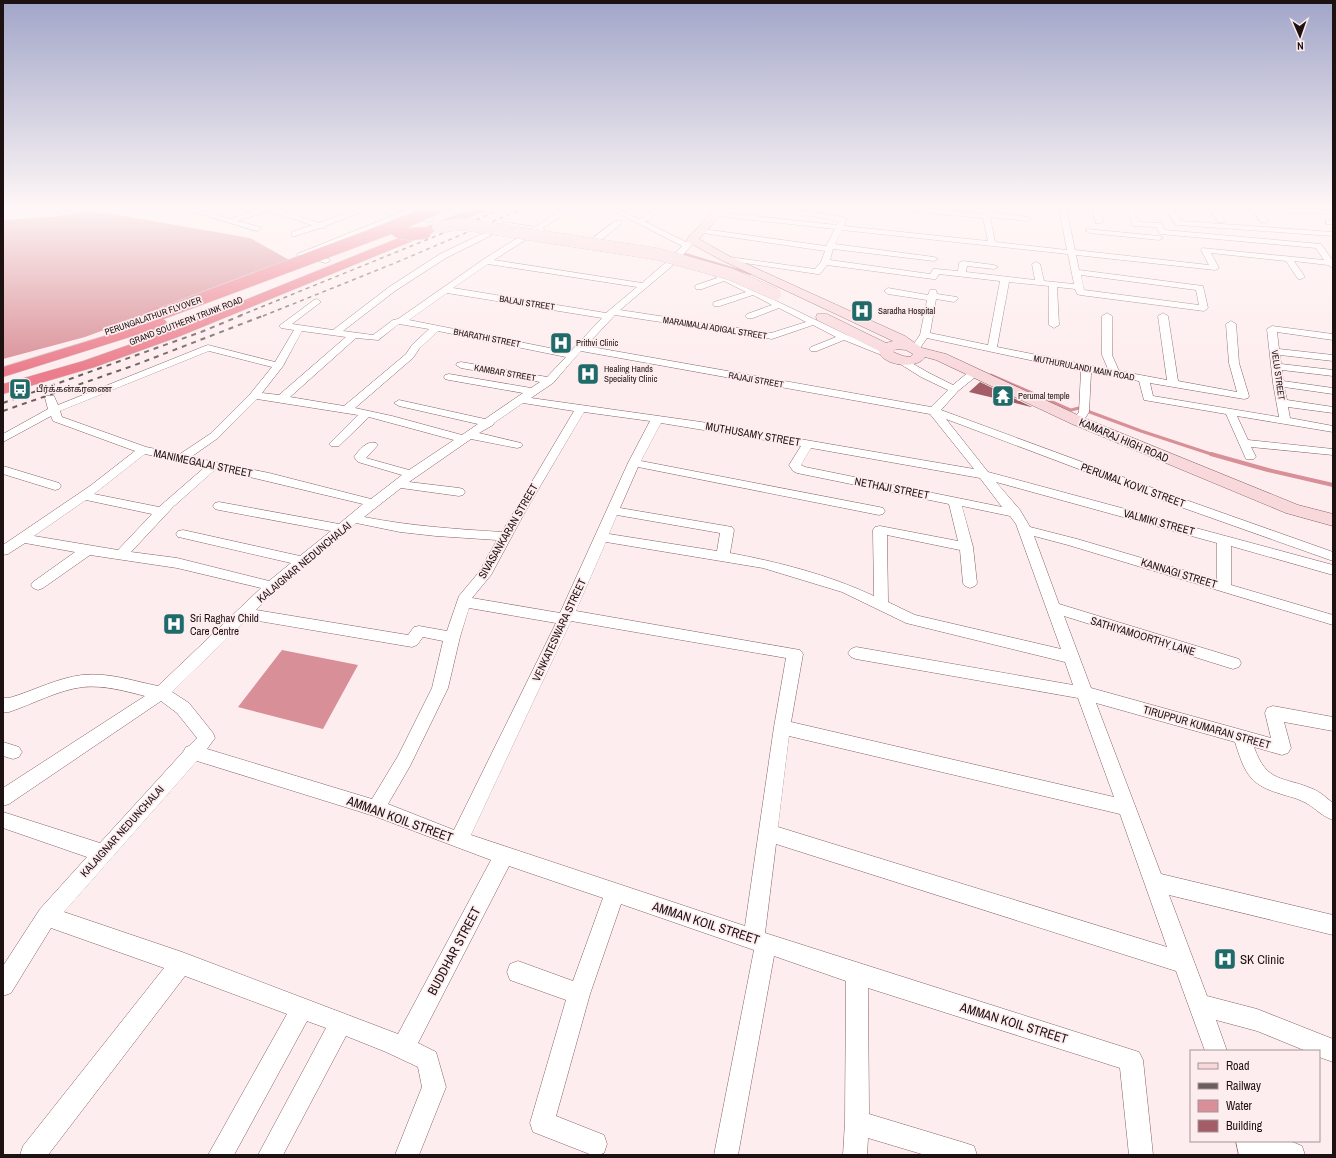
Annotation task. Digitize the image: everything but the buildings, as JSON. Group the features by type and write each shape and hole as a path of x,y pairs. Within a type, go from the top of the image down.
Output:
{"highway":[{"name":"PERUNGALATHUR FLYOVER","path":"3,371 42,352 168,312 300,262"},
{"name":"GRAND SOUTHERN TRUNK ROAD","path":"3,371 155,325 323,262"},
{"path":"3,389 89,364 173,334 326,262"},
{"name":"GRAND SOUTHERN TRUNK ROAD","path":"3,383 99,354 340,262"}],"main road":[{"path":"686,262 730,274 909,361 920,356 914,349"},
{"path":"705,262 738,272 779,297"},
{"name":"KAMARAJ HIGH ROAD","path":"734,262 900,339 914,349 941,357 1082,413 1292,509 1333,520"}],"street":[{"path":"336,332 392,289 434,262"},
{"path":"317,302 284,326 376,338 396,322 401,321 486,262"},
{"path":"493,262 644,286"},
{"name":"KALAIGNAR NEDUNCHALAI","path":"3,984 47,916 192,752 207,738 183,708 161,693 272,586 373,503 400,484 411,474 489,423 549,381 611,314 671,262"},
{"path":"695,262 699,266 754,292 779,297 814,322 844,337 892,352 920,373 954,388"},
{"path":"752,262 817,272 825,262"},
{"path":"825,262 933,277 936,271 1079,287"},
{"path":"1074,262 1080,292 1204,308 1200,288 1076,272"},
{"path":"1126,270 1127,262"},
{"path":"1167,262 1215,268 1211,262"},
{"path":"1291,262 1301,277"},
{"path":"1318,262 1332,264"},
{"path":"962,274 963,263 994,267"},
{"path":"1036,264 1040,282"},
{"path":"699,287 725,278"},
{"path":"992,349 1005,278"},
{"path":"587,289 599,279"},
{"path":"1053,284 1054,325"},
{"name":"BALAJI STREET","path":"447,290 611,314"},
{"path":"888,291 932,295 954,299"},
{"path":"717,304 754,292"},
{"path":"914,349 925,335 932,295"},
{"path":"750,316 779,297"},
{"name":"MARAIMALAI ADIGAL STREET","path":"611,314 772,336 814,322"},
{"path":"1106,316 1107,355 1115,374"},
{"path":"1163,316 1174,384"},
{"name":"BHARATHI STREET","path":"401,321 575,352"},
{"name":"MUTHURULANDI MAIN ROAD","path":"925,335 1086,369 1244,396 1234,364 1231,324"},
{"path":"346,410 410,356 415,346 436,328"},
{"path":"182,458 214,436 255,395 278,366 299,329"},
{"name":"VELU STREET","path":"1285,421 1278,383 1272,329 1333,337"},
{"path":"281,399 339,346 354,335"},
{"path":"814,349 844,337"},
{"path":"3,439 54,410 208,348 278,366"},
{"path":"1274,350 1333,358"},
{"name":"RAJAJI STREET","path":"575,352 934,411"},
{"name":"KAMBAR STREET","path":"461,365 549,381"},
{"path":"1276,366 1333,373"},
{"path":"966,368 954,388 934,411 1022,522 1216,1050"},
{"path":"1082,413 1086,369"},
{"path":"449,377 533,392"},
{"path":"1144,379 1148,398 1333,429"},
{"path":"1278,383 1333,391"},
{"path":"255,395 346,410 467,437 517,445"},
{"name":"MANIMEGALAI STREET","path":"50,398 57,419 143,450 269,477 373,503"},
{"name":"MUTHUSAMY STREET","path":"521,400 701,425 985,475"},
{"path":"399,403 489,423"},
{"path":"1282,403 1333,410"},
{"name":"SIVASANKARAN STREET","path":"376,808 404,761 440,688 452,637 466,596 484,575 505,536 580,409"},
{"name":"PERUMAL KOVIL STREET","path":"934,411 1165,497 1333,557"},
{"path":"1230,412 1250,457"},
{"path":"335,444 366,414"},
{"name":"VENKATESWARA STREET","path":"459,840 566,617 634,463 657,419"},
{"path":"1243,443 1333,452"},
{"name":"NETHAJI STREET","path":"808,444 795,465 800,470 1015,513"},
{"path":"372,445 360,458 362,460 411,474"},
{"path":"3,551 83,496 143,450"},
{"path":"634,463 879,511"},
{"path":"121,555 162,512 213,466"},
{"path":"3,470 55,486"},
{"name":"VALMIKI STREET","path":"985,475 1333,570"},
{"path":"400,484 459,492"},
{"path":"83,496 162,512"},
{"path":"954,500 966,547 970,583"},
{"path":"219,506 343,529"},
{"path":"614,511 727,530 723,556"},
{"path":"354,519 400,528 436,532 505,536"},
{"path":"881,604 880,530 966,547"},
{"name":"KANNAGI STREET","path":"1025,530 1072,542 1333,620"},
{"path":"183,534 304,561"},
{"path":"602,537 764,564 847,588 911,619 1072,658"},
{"path":"23,538 87,550 177,563 272,586"},
{"path":"1224,540 1224,587"},
{"path":"38,585 87,550"},
{"path":"464,602 795,654 782,727 768,833 760,940 726,1155"},
{"name":"SATHIYAMOORTHY LANE","path":"1054,608 1233,663"},
{"path":"244,613 412,641 419,631 452,637"},
{"name":"TIRUPPUR KUMARAN STREET","path":"856,653 1085,692 1282,748 1273,713 1333,724"},
{"path":"5,708 49,690 82,681 106,681 161,693"},
{"path":"3,798 161,693"},
{"path":"782,727 1127,808"},
{"path":"1241,736 1256,773 1264,780 1311,796 1317,799 1327,810 1333,812"},
{"name":"AMMAN KOIL STREET","path":"192,752 376,808 459,840 760,940 857,974 1131,1060 1141,1155"},
{"path":"3,820 102,853"},
{"path":"768,833 1184,963"},
{"name":"BUDDHAR STREET","path":"404,1047 504,855"},
{"path":"1155,882 1333,925"},
{"path":"595,1144 542,1123 579,994 615,892"},
{"path":"47,916 182,963 302,1008 404,1047 428,1060 434,1087 407,1155"},
{"path":"32,1155 182,963"},
{"path":"518,972 579,994"},
{"path":"855,1155 857,1122 857,974"},
{"path":"1199,1005 1257,1020 1333,1051"},
{"path":"220,1155 302,1008"},
{"path":"270,1155 341,1023"},
{"path":"857,1122 966,1155"},
{"path":"1248,1142 1251,1155"},
{"path":"1263,1142 1293,1155"}],"water":[{"path":"3,262 288,262 85,337 3,359"},
{"path":"282,650 358,665 323,729 238,707"}],"waterway":[{"path":"712,262 751,274"},
{"path":"991,375 1071,410 1079,408 1141,431 1214,455"},
{"path":"1211,454 1268,470 1333,485"}],"railway":[{"path":"239,316 372,262"},
{"path":"263,316 397,262"},
{"path":"3,403 201,332 242,315"},
{"path":"3,411 135,365 265,315"}],"place":[{"name":"Saradha Hospital","path":"862,311"},
{"name":"Prithvi Clinic","path":"561,343"},
{"name":"Healing Hands Speciality Clinic","path":"588,374"},
{"name":"பீர்க்கன்கரணை","path":"20,389"},
{"name":"Perumal temple","path":"1003,396"},
{"name":"Sri Raghav Child Care Centre","path":"174,624"},
{"name":"SK Clinic","path":"1225,959"}]}
